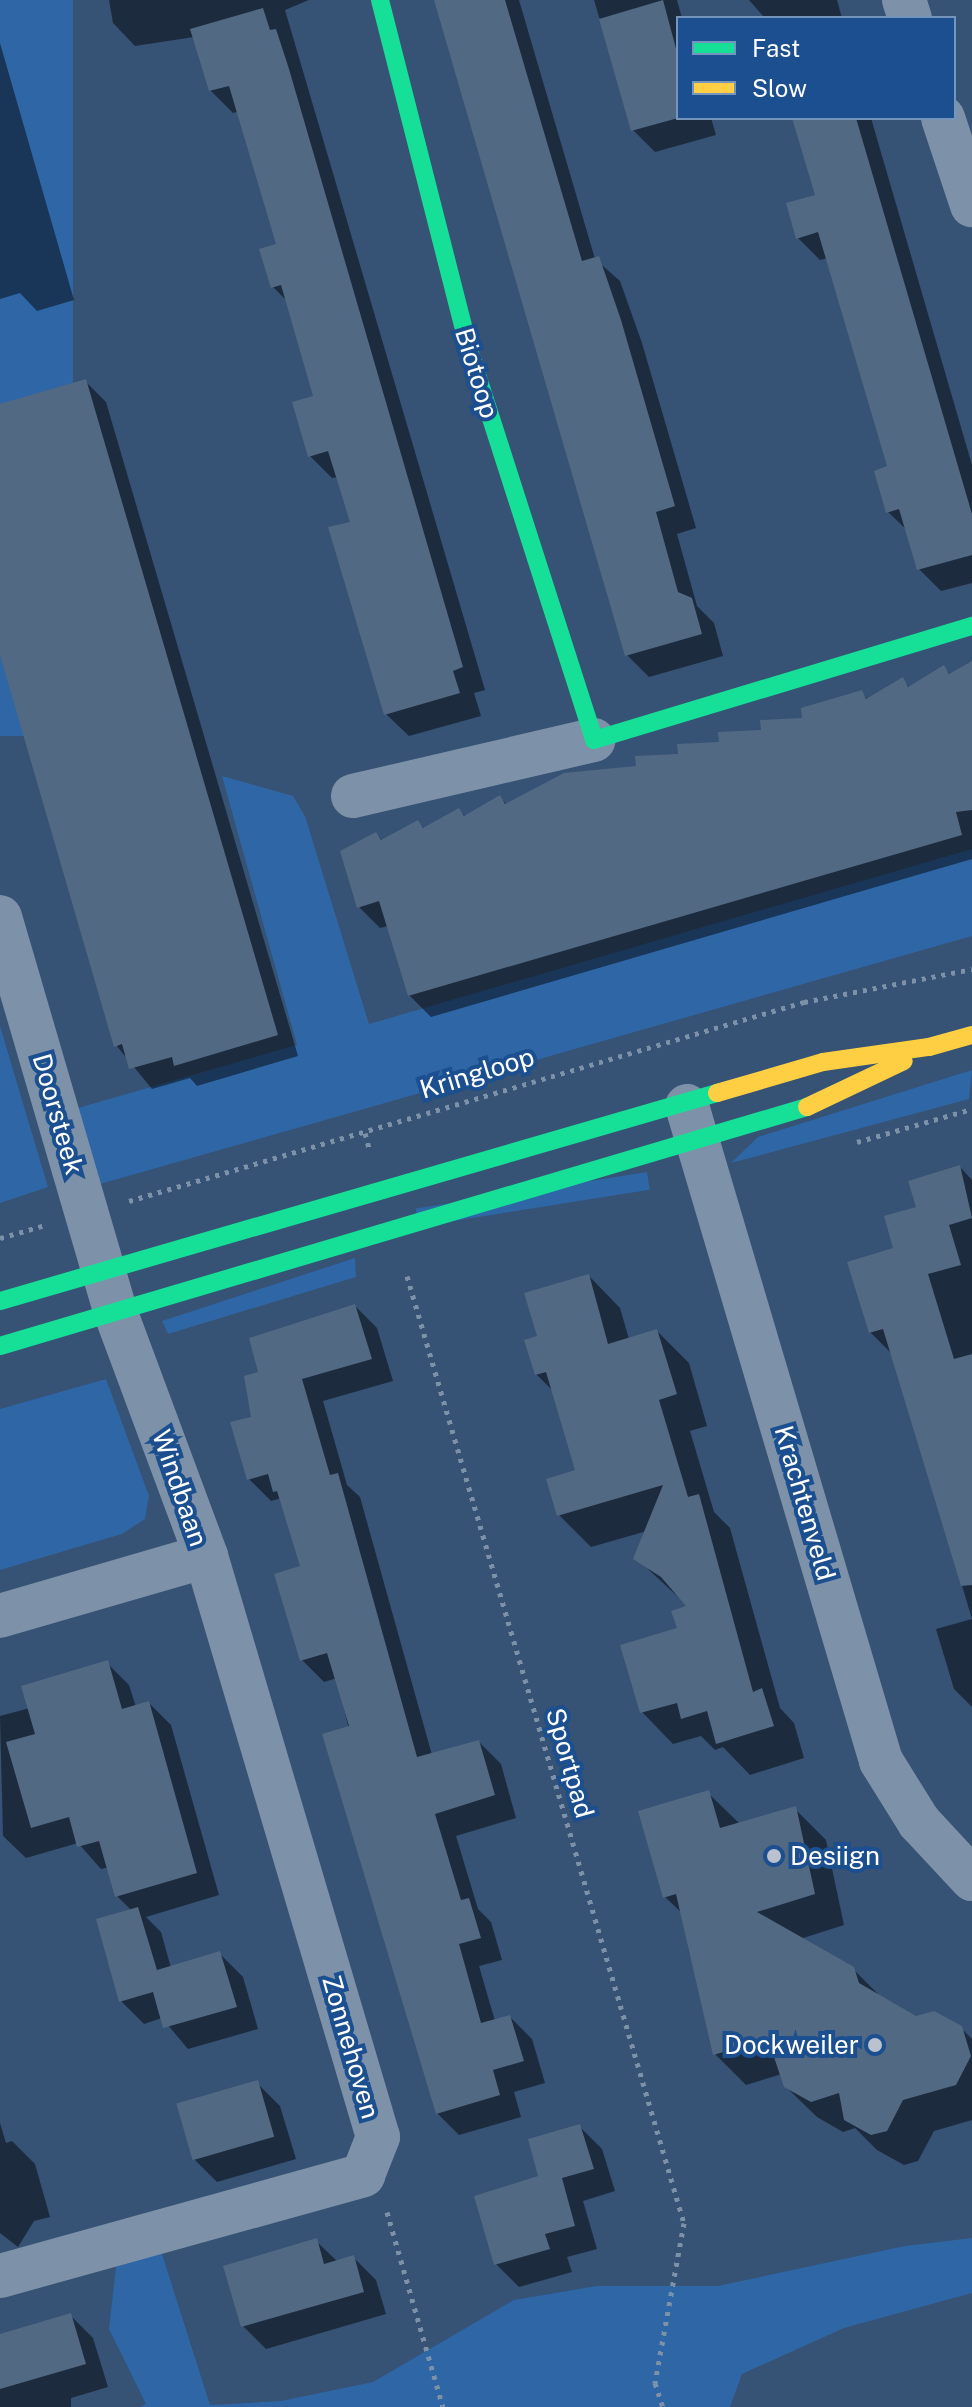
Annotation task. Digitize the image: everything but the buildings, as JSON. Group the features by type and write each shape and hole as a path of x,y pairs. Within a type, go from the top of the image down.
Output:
{"street":[{"name":"Biotoop","path":"380,0 471,356 594,740"},
{"path":"944,120 972,205"},
{"path":"353,796 594,740 972,626"},
{"name":"Doorsteek","path":"0,917 110,1291"},
{"path":"0,1346 110,1291 380,1189 823,1062 929,1047 972,1035"},
{"path":"0,1301 110,1291 393,1230 697,1143 831,1099 929,1047"},
{"name":"Krachtenveld","path":"686,1101 881,1761 919,1822 972,1879"},
{"name":"Windbaan","path":"0,1616 206,1556 110,1291"},
{"name":"Zonnehoven","path":"206,1556 378,2137 363,2175"},
{"path":"0,2276 363,2175"}],"path":[{"name":"Kringloop","path":"0,1238 804,1002 972,969"},
{"path":"365,1133 380,1189"},
{"name":"Sportpad","path":"393,1230 684,2223 655,2383 663,2407"},
{"path":"363,2175 383,2197 443,2407"}],"shaded area":[{"path":"0,0 73,0 73,736 0,736"},
{"path":"222,776 293,796 305,816 369,1024 972,849 972,936 100,1184 78,1108 297,1045"},
{"path":"0,1026 48,1187 0,1203"},
{"path":"972,1070 969,1099 731,1163 758,1137"},
{"path":"647,1172 650,1190 419,1226 416,1209"},
{"path":"355,1258 356,1277 168,1334 162,1321"},
{"path":"106,1379 149,1496 145,1519 122,1534 0,1570 0,1409"},
{"path":"972,2238 972,2293 844,2328 742,2374 730,2407 140,2407 146,2404 109,2329 117,2258 162,2254 210,2405 281,2401 373,2382 514,2300 597,2286 718,2286 905,2246"}],"traffic: fast":[{"path":"380,0 471,356 594,740 972,626"},
{"path":"0,1301 717,1093"},
{"path":"0,1346 807,1107"}],"traffic: slow":[{"path":"717,1093 823,1062 929,1047 972,1035"},
{"path":"807,1107 904,1061"}],"place":[{"name":"Desiign","path":"774,1856"},
{"name":"Dockweiler","path":"875,2045"}]}
